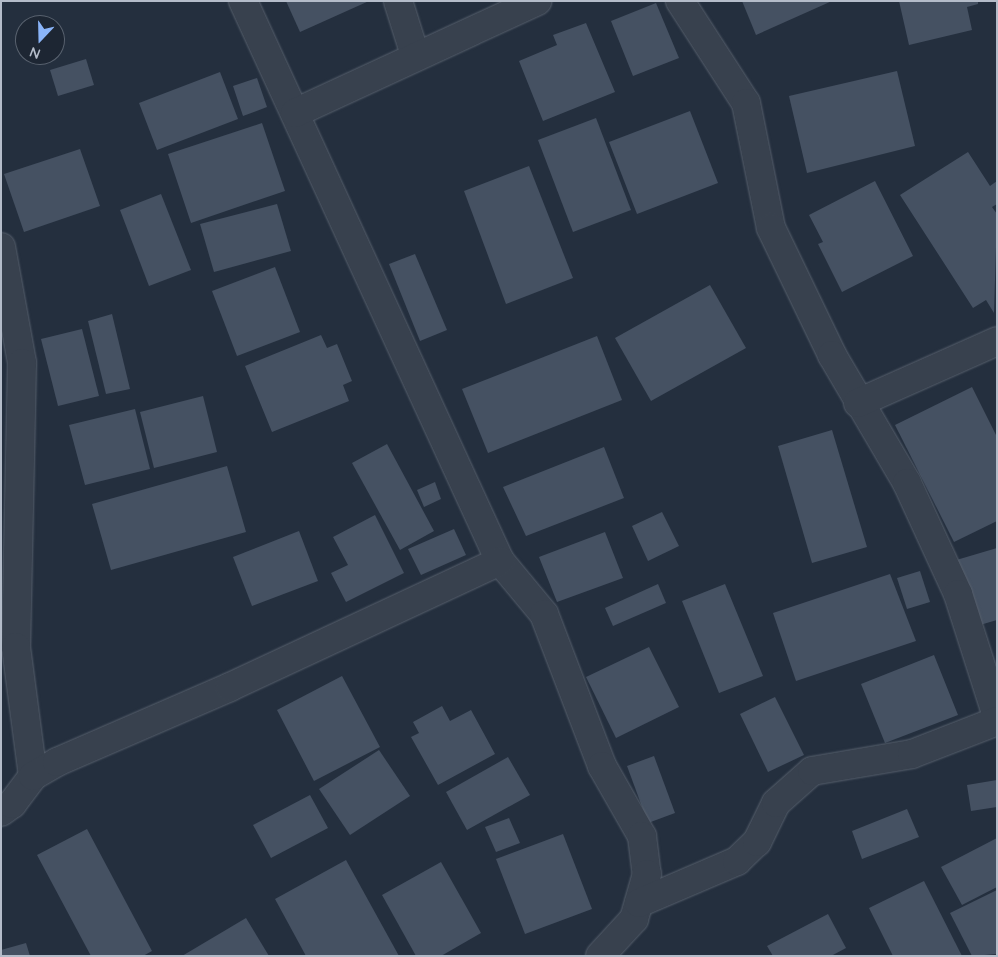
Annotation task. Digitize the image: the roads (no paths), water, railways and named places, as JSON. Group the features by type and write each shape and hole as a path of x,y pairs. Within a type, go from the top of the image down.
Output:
{"street":[{"path":"243,1 500,560 544,614 602,766 642,836 648,874 634,919 600,956"},
{"path":"398,1 414,55"},
{"path":"295,112 414,55 537,1"},
{"path":"680,1 746,103 771,228 858,403 907,483 958,594 997,716"},
{"path":"1,247 22,363 16,647 33,776"},
{"path":"858,403 997,341"},
{"path":"1,812 12,804 33,776 57,762 230,687 500,560"},
{"path":"638,903 737,861 757,842 776,802 812,771 912,754 997,721"}]}
